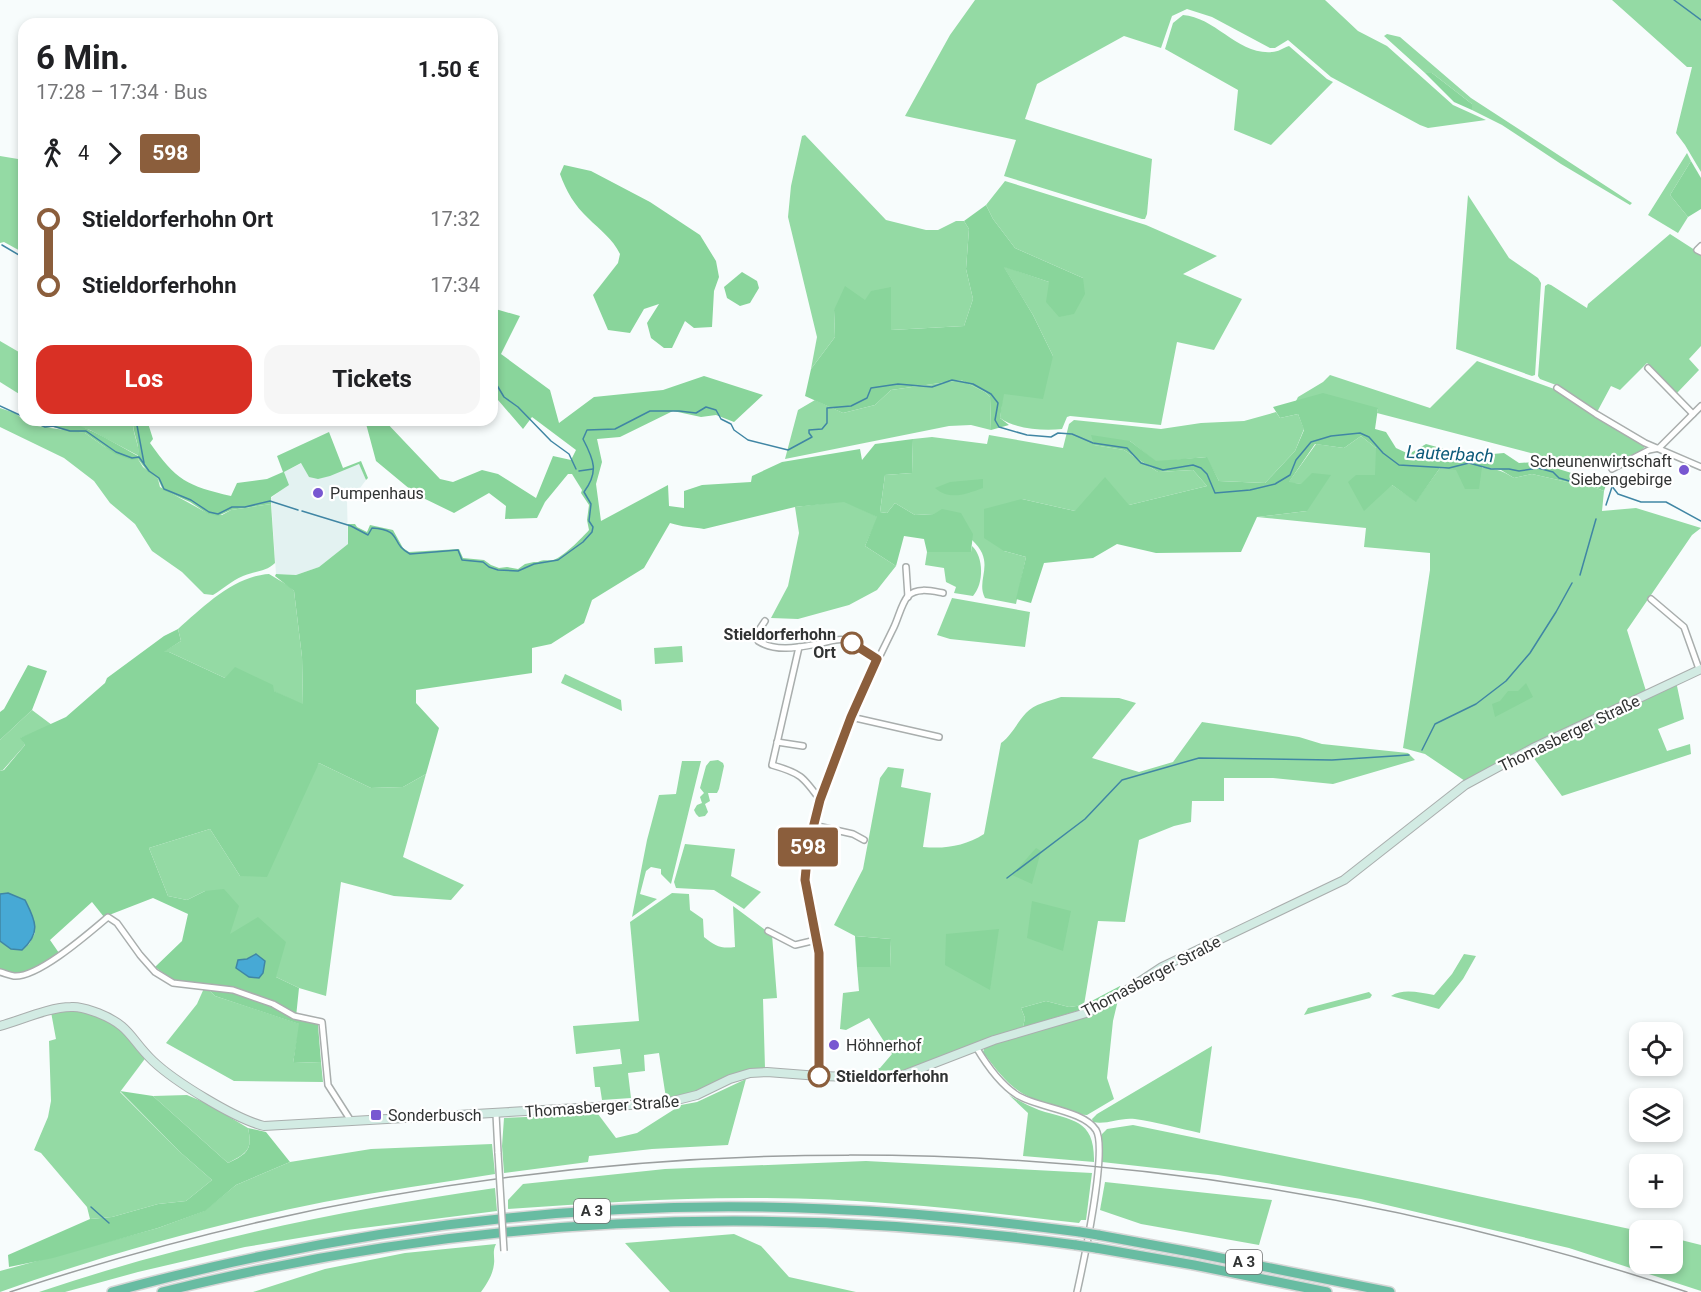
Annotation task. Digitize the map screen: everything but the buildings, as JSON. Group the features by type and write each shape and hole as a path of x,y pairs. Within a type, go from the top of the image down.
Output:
{"highway":[{"name":"A 3","path":"112,1292 203,1268 341,1241 473,1222 577,1212 686,1207 824,1209 957,1218 1080,1232 1390,1292"},
{"name":"A 3","path":"162,1292 268,1268 412,1242 589,1224 697,1220 824,1222 956,1231 1096,1248 1327,1292"}],"main road":[{"name":"Thomasberger Straße","path":"0,1026 62,1008 88,1009 125,1027 153,1062 176,1078 246,1120 264,1126 675,1101 697,1095 730,1079 750,1073 890,1078 1029,1029 1086,1013 1162,967 1344,880 1465,785 1535,747 1700,669"}],"street":[{"path":"1701,246 1697,250 1701,252"},
{"path":"1648,368 1693,414"},
{"path":"1557,388 1645,443 1701,467"},
{"path":"1612,469 1649,450 1659,448 1701,406"},
{"path":"906,567 908,597"},
{"path":"819,1076 819,953 805,880 813,825 851,717 908,597 915,592 925,590 943,593"},
{"path":"1651,598 1684,627 1700,669"},
{"path":"765,621 759,630 758,641 767,647 777,649 799,647 839,639 846,640 877,659"},
{"path":"799,647 772,765 795,772 805,780 820,800"},
{"path":"851,717 939,737"},
{"path":"777,742 803,746"},
{"path":"813,825 853,834 864,840"},
{"path":"0,972 15,976 30,972 49,962 108,917 117,923 155,972 173,983 233,990 273,1004 294,1016 322,1022 328,1085 351,1120"},
{"path":"768,931 795,945 816,940"},
{"path":"976,1047 1006,1087 1032,1103 1085,1120 1095,1129 1099,1139 1091,1225 1077,1292"},
{"path":"496,1113 506,1258"}],"shaded area":[{"path":"302,463 309,477 359,464 366,480 347,499 348,544 319,567 296,575 276,574 271,498 288,485 284,472"}],"green space":[{"path":"975,0 1325,0 1358,31 1387,46 1453,105 1486,120 1428,128 1331,77 1288,40 1275,48 1270,48 1212,17 1187,9 1172,16 1161,48 1124,36 1037,84 1025,119 1152,159 1147,214 1145,219 1142,219 1004,176 1016,140 905,116 950,35"},
{"path":"1612,0 1701,0 1701,172 1676,133 1692,67 1687,67"},
{"path":"1183,15 1206,22 1248,48 1274,52 1289,46 1333,82 1271,145 1234,130 1238,90 1165,49 1173,23"},
{"path":"1387,34 1400,37 1471,98 1632,203 1630,205 1561,164 1502,125 1472,110 1472,104 1432,73 1425,73 1384,36"},
{"path":"1425,73 1432,73 1472,104 1472,110 1454,102"},
{"path":"805,135 886,220 926,230 938,230 956,221 964,221 969,229 966,269 973,299 964,326 891,330 865,300 834,310 835,337 811,369 817,337 788,217 791,186 802,136"},
{"path":"1687,153 1691,161 1670,195 1688,217 1678,233 1648,215"},
{"path":"0,156 18,159 18,250 4,242 0,243"},
{"path":"1691,161 1701,178 1701,209 1688,217 1670,195"},
{"path":"564,165 591,171 650,202 700,235 716,261 719,277 714,291 712,327 694,328 685,321 672,348 664,348 651,338 647,323 659,304 644,309 630,333 608,330 593,295 618,263 620,254 610,239 571,198 560,174"},
{"path":"1005,181 1146,225 1217,256 1183,274 1242,299 1214,350 1177,342 1161,425 1070,416 1067,417 1062,429 1046,430 1013,425 1000,418 1003,394 1053,356 1033,315 1003,266 1049,282 1083,278 1015,248 993,219 986,205"},
{"path":"1468,195 1509,258 1538,278 1541,283 1535,375 1532,376 1456,349"},
{"path":"986,205 993,219 1015,248 1083,278 1085,294 1074,314 1059,317 1046,302 1049,282 1004,267 1033,315 1053,356 1043,399 1004,394 1000,418 1009,425 991,430 990,397 961,380 891,390 875,405 843,413 805,396 811,369 835,337 834,310 845,286 865,300 871,291 891,287 891,330 964,326 973,299 966,269 969,229 964,221"},
{"path":"1670,234 1701,254 1701,346 1689,359 1699,370 1677,393 1647,363 1620,390 1611,386 1596,414 1556,385 1540,379 1538,376 1545,286 1551,285 1587,308 1588,304"},
{"path":"742,272 757,281 759,288 750,303 740,306 727,298 724,287"},
{"path":"498,310 520,316 501,354 550,390 559,423 594,397 663,390 704,376 763,395 734,422 716,415 701,417 673,411 620,437 597,439 602,462 596,484 601,521 668,485 669,506 684,508 684,491 702,485 751,482 752,476 782,462 860,449 862,460 875,444 913,439 912,473 885,475 880,512 887,513 895,503 915,515 934,514 942,509 961,513 973,534 971,552 927,552 924,539 904,536 896,566 865,546 877,517 844,502 795,507 704,529 670,523 644,568 592,600 584,623 551,644 532,648 532,673 416,690 416,703 439,728 426,774 403,787 371,788 319,763 267,877 240,876 210,829 149,848 168,896 187,900 205,891 224,889 239,906 230,934 258,917 286,942 276,977 299,988 296,1017 318,1025 321,1062 293,1063 299,1024 215,996 205,986 174,981 155,967 182,941 188,914 153,898 104,917 92,902 50,940 59,953 50,960 20,975 0,971 0,941 11,949 22,950 29,944 35,933 0,894 0,771 4,770 25,745 20,738 66,717 105,683 107,678 164,636 178,629 181,641 164,652 169,652 225,678 235,667 273,685 274,691 303,704 302,657 294,591 275,576 276,574 296,575 319,567 348,544 348,524 355,524 367,532 370,525 393,530 403,548 409,552 459,549 463,558 484,560 499,568 518,569 525,564 553,560 561,556 589,530 587,520 589,505 572,474 568,474 545,502 537,518 505,519 506,506 489,493 454,513 417,495 376,461 367,426 390,426 440,479 453,482 482,470 498,474 536,498 553,456 571,460 576,450 532,417 523,429 498,400"},
{"path":"0,341 18,352 18,393 0,382"},
{"path":"1477,361 1557,390 1645,447 1612,465 1569,463 1377,413 1378,409 1296,401 1298,397 1323,382 1330,375 1430,408"},
{"path":"961,380 990,397 991,430 971,425 949,426 785,459 798,410 815,400 843,413 875,405 891,390"},
{"path":"1323,393 1378,408 1375,429 1386,432 1396,448 1409,454 1426,444 1470,456 1504,453 1519,463 1536,462 1578,475 1595,475 1608,479 1604,491 1591,486 1532,474 1514,478 1501,470 1482,467 1479,489 1465,489 1456,470 1440,468 1416,502 1392,485 1364,511 1348,482 1356,475 1375,475 1376,448 1361,436 1344,448 1315,444 1289,482 1301,484 1312,473 1331,475 1307,511 1257,517 1241,552 1156,553 1117,544 1093,558 1044,563 1031,603 1016,599 1026,557 1004,551 984,538 984,509 1022,499 1075,511 1105,477 1129,505 1207,486 1193,470 1158,472 1124,450 1094,445 1091,435 1130,441 1156,461 1207,457 1219,481 1265,483 1295,451 1304,430 1298,414 1280,418 1273,407"},
{"path":"0,408 18,415 18,426 37,426 85,433 105,447 138,459 143,467 158,479 160,487 209,514 222,515 231,510 271,504 275,563 264,570 239,578 213,595 204,594 182,572 152,551 135,524 110,503 94,481 64,458 0,427"},
{"path":"1276,412 1280,418 1298,414 1304,429 1295,451 1265,483 1219,481 1206,457 1156,462 1130,441 1094,445 1124,450 1158,472 1193,470 1207,486 1129,505 1075,511 1022,499 1004,551 1026,557 1016,604 985,598 982,584 983,556 972,540 972,534 934,514 915,515 895,503 887,513 880,512 885,475 912,473 913,439 932,437 987,444 989,435 1063,448 1069,424 1074,420 1161,429 1201,423 1244,421"},
{"path":"40,426 80,426 138,456 134,426 149,426 153,439 150,443 175,473 193,485 231,496 237,483 267,479 283,472 277,456 329,432 343,468 361,461 368,478 366,480 359,464 330,476 318,479 309,477 301,463 284,472 289,485 271,497 271,504 231,510 218,516 208,514 190,502 163,490 158,479 148,472 138,459 132,460 115,454 85,433 53,427"},
{"path":"76,426 134,426 139,456 90,430"},
{"path":"1361,436 1376,448 1376,475 1356,475 1392,485 1416,501 1440,468 1487,468 1495,469 1514,478 1532,474 1591,486 1604,491 1602,511 1636,508 1701,528 1692,535 1627,630 1646,691 1465,781 1425,754 1403,748 1430,570 1430,553 1364,547 1366,528 1257,517 1307,511 1301,484 1288,483 1316,444 1344,448"},
{"path":"983,479 983,488 964,494 946,494 935,488 950,482"},
{"path":"844,501 878,517 865,546 896,566 877,590 849,605 798,619 771,618 788,586 799,533 795,507"},
{"path":"972,546 979,557 981,571 979,585 973,596 954,593 956,587 946,582 944,568 925,565 927,552 971,552"},
{"path":"269,574 294,591 302,657 303,705 273,691 225,678 169,652 163,652 181,641 178,629 220,594 244,580"},
{"path":"952,598 1030,612 1025,647 950,639 937,635"},
{"path":"682,646 683,662 655,664 654,648"},
{"path":"28,665 47,671 32,710 0,740 0,712 4,709"},
{"path":"565,674 621,700 622,711 561,683"},
{"path":"1526,683 1533,697 1495,717 1492,704 1500,701 1508,691 1518,691"},
{"path":"1673,685 1677,686 1684,719 1658,729 1667,751 1690,744 1691,754 1562,796 1530,753"},
{"path":"1061,697 1119,698 1136,703 1092,758 1139,772 1173,762 1202,722 1299,737 1322,744 1408,753 1415,760 1333,784 1273,778 1224,778 1224,801 1192,801 1191,822 1139,840 1125,922 1098,921 1084,1005 1069,1007 1046,1001 1021,1008 1025,1018 1023,1027 907,1070 869,1071 880,1068 892,1054 869,1018 846,1030 840,1029 843,993 859,991 857,967 890,967 891,939 855,936 834,925 863,869 880,778 888,767 904,769 901,787 931,793 923,847 940,848 970,841 984,834 1001,743 1029,710"},
{"path":"32,710 52,725 21,738 25,745 0,771 0,740"},
{"path":"718,760 724,766 719,789 717,793 708,793 710,801 705,804 708,812 705,816 699,817 694,810 702,803 700,797 704,793 700,788 706,766 710,761"},
{"path":"682,761 701,761 671,884 661,874 661,869 651,867 646,871 640,894 657,899 632,917 647,840 659,795 676,794"},
{"path":"319,763 371,788 403,787 426,774 403,857 464,885 451,900 394,896 341,882 326,996 299,988 276,977 230,935 205,891 187,900 168,896 149,848 210,829 240,876"},
{"path":"685,844 735,849 731,876 761,892 744,909 714,890 676,888 674,882"},
{"path":"1036,848 1041,851 1032,884 1012,875"},
{"path":"672,893 689,894 690,910 703,919 704,937 718,946 735,947 733,906 772,935 777,998 763,999 765,1068 731,1075 698,1091 666,1098 659,1053 644,1055 645,1071 628,1073 631,1098 602,1100 600,1087 595,1087 593,1067 622,1064 620,1049 576,1054 573,1026 639,1021 630,922"},
{"path":"1032,901 1071,911 1063,951 1027,938"},
{"path":"999,929 990,990 945,965 946,934"},
{"path":"855,936 891,939 890,967 857,967"},
{"path":"1464,954 1476,956 1463,979 1439,1009 1391,996 1407,992 1434,995 1452,974"},
{"path":"205,986 215,996 300,1024 293,1063 321,1062 323,1082 234,1081 166,1043 197,1004"},
{"path":"1120,986 1122,989 1094,1006 1023,1027 1025,1018 1021,1008 1046,1001 1069,1007 1084,1005"},
{"path":"1369,992 1372,995 1370,998 1304,1015 1308,1008"},
{"path":"1118,1000 1113,1021 1107,1078 1114,1099 1087,1115 1042,1103 1022,1093 1006,1080 983,1052 985,1046 1094,1013"},
{"path":"88,1011 122,1028 147,1056 120,1092 180,1152 212,1180 186,1201 158,1204 112,1217 90,1219 87,1207 41,1153 34,1150 48,1117 51,1101 49,1041 56,1039 51,1012"},
{"path":"1212,1046 1200,1133 1135,1119 1093,1122 1092,1119 1097,1114"},
{"path":"746,1079 728,1145 652,1149 589,1156 588,1162 504,1173 502,1146 504,1118 598,1114 616,1138 637,1133 681,1105 697,1102"},
{"path":"120,1091 153,1096 228,1163 240,1157 247,1150 250,1141 248,1128 266,1132 290,1162 236,1185 205,1211 158,1228 53,1258 9,1267 8,1255 90,1219 112,1217 158,1204 186,1201 212,1180 180,1152"},
{"path":"187,1095 206,1103 248,1128 250,1141 247,1150 228,1163 153,1096"},
{"path":"1009,1095 1039,1110 1080,1124 1091,1137 1094,1162 1023,1156 1028,1113"},
{"path":"1133,1125 1629,1229 1629,1268 1569,1248 1361,1199 1218,1175 1102,1162 1102,1134 1107,1129"},
{"path":"492,1144 495,1174 345,1198 242,1220 160,1241 0,1292 0,1271 158,1228 204,1211 236,1185 290,1162 371,1149"},
{"path":"866,1161 1092,1173 1086,1220 1081,1220 1079,1223 923,1206 805,1199 669,1199 508,1209 508,1200 523,1184 665,1169"},
{"path":"1105,1182 1272,1200 1259,1245 1141,1224 1100,1210"},
{"path":"495,1188 497,1211 347,1230 245,1247 65,1292 39,1292 151,1258 322,1217"},
{"path":"734,1234 761,1246 789,1277 856,1292 670,1292 625,1243"},
{"path":"1683,1240 1701,1245 1701,1291 1649,1274 1683,1274"},
{"path":"496,1244 492,1271 481,1292 253,1292 325,1269 405,1253"}],"water":[{"path":"8,893 25,900 34,920 32,937 22,950 11,949 0,941 0,894"},
{"path":"256,954 265,961 263,973 259,978 249,977 236,968 238,960 247,959"}],"waterway":[{"path":"1674,0 1701,20"},
{"path":"2,245 18,254"},
{"name":"Lauterbach","path":"302,511 351,526 368,535 372,528 388,531 410,554 458,550 462,560 483,562 498,570 518,571 534,564 558,560 583,542 592,532 593,527 589,521 591,504 584,492 593,472 590,453 583,439 587,430 615,429 650,411 696,413 706,407 716,410 721,419 731,424 734,430 748,440 788,450 812,437 809,430 822,429 827,423 827,408 851,406 867,398 871,388 898,384 932,387 952,380 973,384 991,394 998,403 995,420 999,427 1027,435 1051,437 1058,433 1072,434 1093,443 1127,448 1141,463 1163,470 1193,465 1201,468 1207,474 1215,493 1250,490 1275,484 1290,475 1296,460 1311,442 1331,436 1360,433 1369,437 1383,453 1399,465 1449,468 1469,463 1491,469 1519,471 1538,468 1576,483 1601,481 1611,485 1618,494 1641,502 1666,502 1701,521"},
{"path":"498,387 504,397 518,407 551,441 569,454 576,469"},
{"name":"Lauterbach","path":"0,406 18,414"},
{"name":"Lauterbach","path":"43,426 53,426"},
{"name":"Lauterbach","path":"53,426 70,431 86,431 116,452 132,458 139,457 149,471 159,478 164,489 191,500 209,512 218,514 232,507 245,507 270,501 298,510"},
{"path":"137,426 144,463"},
{"path":"579,471 593,469"},
{"path":"1606,505 1612,487"},
{"path":"1580,575 1596,519"},
{"path":"1422,750 1435,724 1476,704 1506,681 1530,653 1572,583"},
{"path":"1007,878 1085,819 1122,780 1199,758 1332,760 1409,755"},
{"path":"91,1207 109,1223"}],"railway":[{"path":"10,1292 216,1232 426,1189 637,1164 849,1155 1060,1164 1271,1189 1481,1232 1687,1292"}],"bus line":[{"name":"598","path":"819,1076 819,953 805,880 808,848 820,800 851,717 877,659 852,643"}],"place":[{"name":"Scheunenwirtschaft Siebengebirge","path":"1684,470"},
{"name":"Pumpenhaus","path":"318,493"},
{"name":"Stieldorferhohn Ort","path":"852,643"},
{"name":"Höhnerhof","path":"834,1045"},
{"name":"Stieldorferhohn","path":"819,1076"},
{"name":"Sonderbusch","path":"376,1115"}]}
